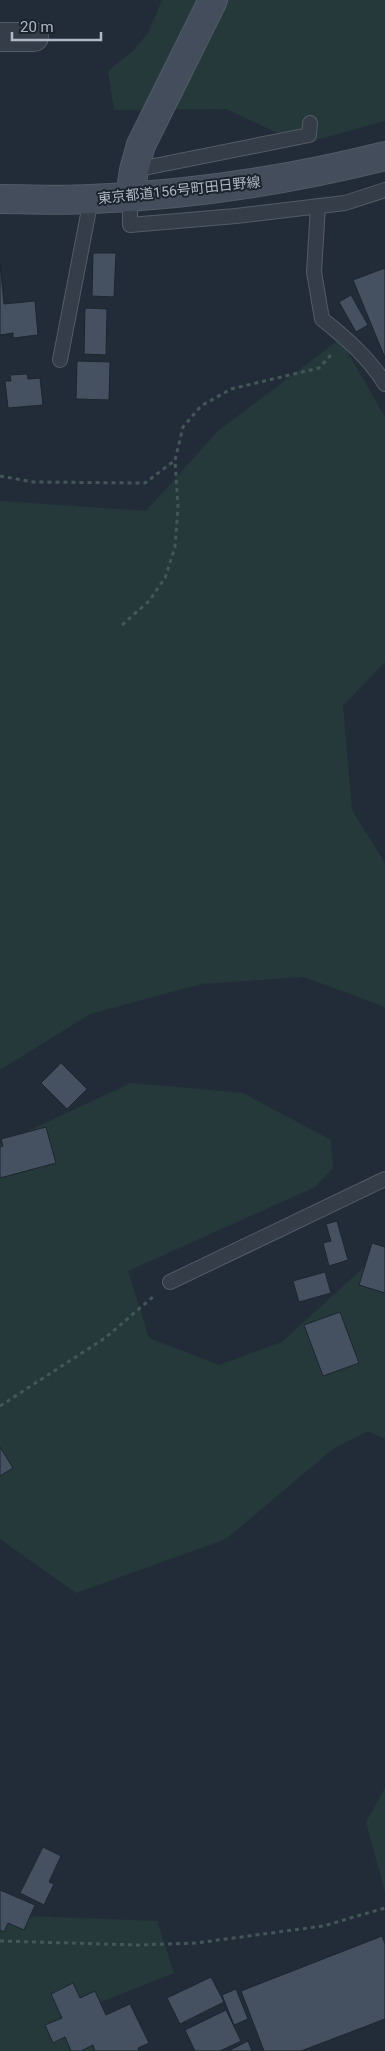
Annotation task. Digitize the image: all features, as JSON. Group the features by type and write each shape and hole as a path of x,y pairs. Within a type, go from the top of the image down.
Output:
{"main road":[{"path":"132,183 141,145 213,0"},
{"name":"東京都道156号町田日野線","path":"0,199 91,199 132,183 232,187 338,168 385,156"}],"street":[{"path":"0,37 34,37"}],"lane":[{"path":"310,123 309,135 132,183 130,225 236,216 345,203 385,190"},
{"path":"60,360 91,199"},
{"path":"318,206 314,272 322,319 347,338 377,371 385,384"},
{"path":"170,1282 385,1179"}],"path":[{"path":"122,625 149,601 165,578 175,547 178,508 175,460 183,427 201,406 231,390 319,368 347,338"},
{"path":"0,476 33,482 145,483 175,460"},
{"path":"0,1406 105,1338 170,1282"},
{"path":"0,1941 137,1946 196,1943 323,1926 385,1908"}],"green space":[{"path":"162,0 385,0 385,121 301,144 226,109 114,110 108,71 134,50 148,33"},
{"path":"340,339 385,417 385,662 343,706 352,810 385,863 385,1007 304,977 201,984 90,1014 0,1070 0,501 146,511 219,430"},
{"path":"131,1083 243,1093 331,1140 333,1168 315,1187 128,1271 149,1338 219,1365 282,1342 385,1248 385,1439 368,1431 334,1448 226,1539 76,1593 0,1539 0,1144"},
{"path":"385,1788 385,1892 366,1822"},
{"path":"0,1915 157,1921 174,1973 73,2013 95,2051 0,2051"}],"building":[{"path":"93,253 116,253 114,297 92,296"},
{"path":"0,263 4,304 35,301 38,335 13,338 13,333 0,335"},
{"path":"385,268 385,358 353,280"},
{"path":"351,295 368,325 356,332 339,302"},
{"path":"85,308 107,309 106,355 84,354"},
{"path":"77,361 110,362 109,400 76,399"},
{"path":"27,374 28,379 40,378 43,405 8,408 5,381 11,381 10,375"},
{"path":"61,1063 87,1089 67,1109 41,1083"},
{"path":"46,1127 56,1163 0,1178 0,1147 3,1146 1,1139"},
{"path":"337,1221 348,1260 329,1266 323,1243 331,1241 326,1224"},
{"path":"372,1243 385,1247 385,1293 359,1285"},
{"path":"325,1272 331,1293 299,1302 293,1281"},
{"path":"340,1312 359,1363 323,1376 304,1325"},
{"path":"0,1447 13,1468 0,1476"},
{"path":"43,1847 61,1856 49,1882 54,1884 44,1905 20,1893"},
{"path":"0,1890 35,1905 24,1930 8,1923 4,1932 0,1930"},
{"path":"382,1936 385,1944 385,2019 301,2051 264,2051 241,1991"},
{"path":"211,1977 224,2002 180,2024 167,1998"},
{"path":"73,1983 80,1998 95,1991 106,2015 130,2004 149,2043 138,2048 139,2051 95,2051 93,2045 81,2051 71,2051 65,2037 53,2043 45,2025 62,2018 51,1994"},
{"path":"236,1989 248,2019 234,2025 222,1995"},
{"path":"226,2010 241,2041 220,2051 195,2051 185,2030"},
{"path":"248,2041 252,2051 228,2051"}]}
